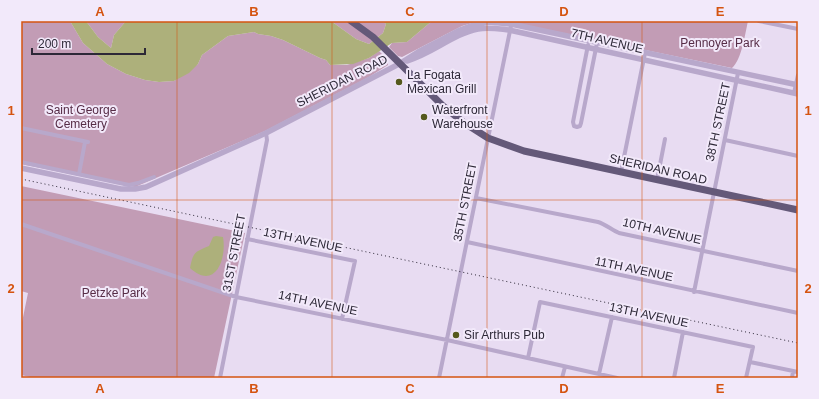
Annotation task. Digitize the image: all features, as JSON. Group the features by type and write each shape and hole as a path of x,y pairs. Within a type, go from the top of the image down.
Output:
{"main road":[{"path":"351,21 373,37 399,64"},
{"name":"SHERIDAN ROAD","path":"399,64 443,106 463,122 488,138 524,151 798,210"}],"street":[{"path":"759,21 798,29"},
{"name":"7TH AVENUE","path":"399,64 425,48 460,30 476,24 489,22 512,23 597,43 797,85"},
{"name":"35TH STREET","path":"439,378 512,23"},
{"name":"7TH AVENUE","path":"399,64 417,58 462,35 478,29 494,28 510,30 796,93"},
{"path":"589,41 573,122 574,126 577,127 580,126 581,123 597,43"},
{"path":"621,172 645,53"},
{"name":"SHERIDAN ROAD","path":"21,168 121,189 135,189 151,185 266,133 399,64"},
{"name":"38TH STREET","path":"694,292 738,73"},
{"path":"796,93 798,75"},
{"path":"21,128 87,142 79,174"},
{"name":"31ST STREET","path":"220,378 267,140 266,133"},
{"path":"657,180 665,139"},
{"path":"725,140 798,156"},
{"path":"21,162 129,185 154,177"},
{"name":"10TH AVENUE","path":"476,198 598,222 620,233 798,272"},
{"name":"14TH AVENUE","path":"21,224 236,297 447,340 617,378"},
{"name":"13TH AVENUE","path":"247,239 355,261 342,319"},
{"name":"11TH AVENUE","path":"467,242 694,292 798,313"},
{"name":"13TH AVENUE","path":"528,358 540,302 753,347 750,362"},
{"path":"599,374 612,317"},
{"path":"674,378 683,332"},
{"path":"746,378 750,362 796,371 792,378"},
{"path":"562,378 565,367"}],"green space":[{"name":"Saint George Cemetery","path":"21,21 70,21 83,43 107,64 126,74 145,80 159,82 174,81 198,64 202,55 228,36 254,32 283,40 326,60 330,65 347,65 369,58 379,51 388,60 388,65 369,77 265,131 135,187 21,164"},
{"path":"86,21 126,21 114,35 111,48 98,37"},
{"path":"331,21 382,21 386,24 383,33 369,44 356,39"},
{"path":"432,21 479,21 462,26 402,57 398,56 389,47 392,43 407,42"},
{"name":"Pennoyer Park","path":"506,21 748,21 741,53 732,68"},
{"name":"Petzke Park","path":"21,186 245,233 214,378 35,378 21,375 21,327 28,293 21,291"}],"shaded area":[{"path":"70,21 86,21 98,37 111,48 114,35 126,21 331,21 356,39 369,44 383,33 386,24 382,21 432,21 407,42 392,43 369,58 353,64 330,65 326,60 283,40 254,32 228,36 202,55 198,64 189,73 174,81 159,82 145,80 126,74 107,64 83,43"},
{"path":"213,237 223,237 224,246 221,263 212,274 206,276 199,274 190,268 193,256 200,250 209,246"}],"railway":[{"path":"21,179 798,343"}],"place":[{"name":"La Fogata Mexican Grill","path":"399,82"},
{"name":"Waterfront Warehouse","path":"424,117"},
{"name":"Sir Arthurs Pub","path":"456,335"}]}
